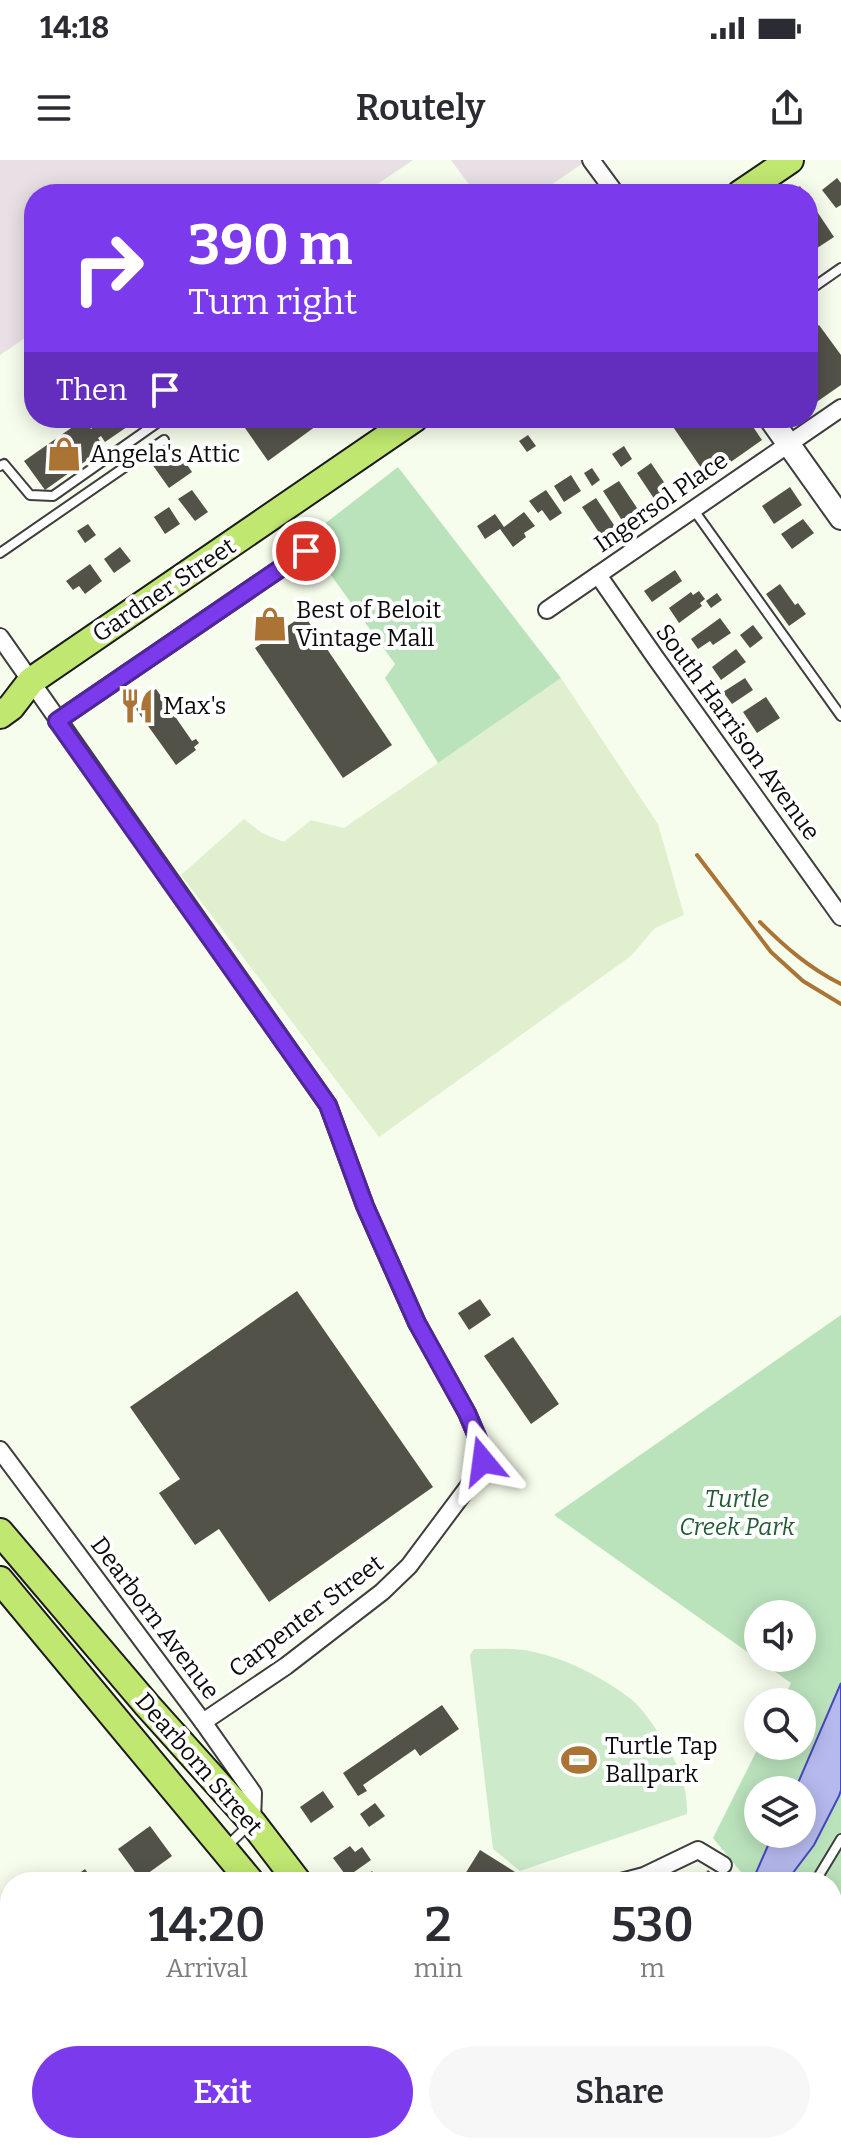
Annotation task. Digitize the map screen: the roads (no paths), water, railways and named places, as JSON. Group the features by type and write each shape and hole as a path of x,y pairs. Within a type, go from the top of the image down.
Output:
{"main road":[{"path":"755,184 790,160"},
{"name":"Gardner Street","path":"0,715 11,707 31,681 400,428"},
{"name":"Gardner Street","path":"0,690 31,681"},
{"name":"Dearborn Street","path":"0,1532 252,1822 290,1872"},
{"name":"Dearborn Street","path":"0,1580 243,1872"}],"street":[{"path":"591,160 609,184"},
{"name":"Ingersol Place","path":"818,424 841,408"},
{"path":"777,428 841,518"},
{"name":"Ingersol Place","path":"547,610 812,428"},
{"path":"57,721 306,551"},
{"name":"South Harrison Avenue","path":"598,575 841,917"},
{"name":"Carpenter Street","path":"0,637 328,1105 365,1206 417,1323 467,1413 479,1441 483,1461 468,1487 409,1566 382,1592 286,1666 203,1722"},
{"name":"Dearborn Avenue","path":"0,1450 253,1793 252,1822"},
{"path":"652,1872 698,1850 723,1865"}],"lane":[{"path":"818,284 841,268"},
{"path":"0,466 4,464 30,495 53,496 150,428"},
{"path":"0,553 164,440"},
{"path":"693,509 841,716"},
{"path":"225,1849 252,1822"},
{"path":"821,1872 841,1839"}],"water":[{"path":"841,1683 841,1790 816,1841 816,1776 801,1776 808,1760 816,1760 816,1741"},
{"path":"767,1848 812,1848 794,1872 756,1872"}],"railway":[{"path":"697,855 771,952 803,981 841,1004"},
{"path":"760,922 798,956 841,984"}],"place":[{"name":"Angela's Attic","path":"64,454"},
{"name":"Best of Beloit Vintage Mall","path":"270,624"},
{"name":"Max's","path":"137,706"},
{"name":"Turtle Tap Ballpark","path":"579,1760"}],"park label":[{"name":"Turtle Creek Park","path":"737,1513"}]}
